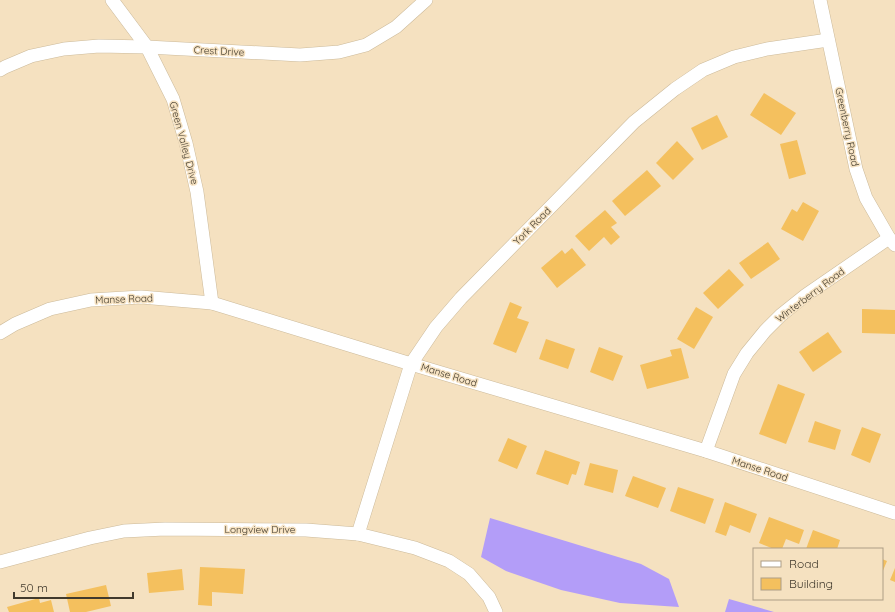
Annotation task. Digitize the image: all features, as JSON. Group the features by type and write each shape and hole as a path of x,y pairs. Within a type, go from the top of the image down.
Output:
{"street":[{"name":"Green Valley Drive","path":"112,0 147,47 173,99 186,144 197,192 212,303"},
{"name":"Crest Drive","path":"0,70 31,56 99,46 300,55 339,52 366,44 396,27 426,0"},
{"name":"Greenberry Road","path":"820,0 856,169 866,198 892,241"},
{"name":"York Road","path":"358,534 411,364 436,327 461,298 634,122 674,89 703,70 734,57 767,49 828,40"},
{"name":"Winterberry Road","path":"706,451 734,374 746,353 765,331 781,315 806,295 892,241"},
{"name":"Manse Road","path":"0,333 15,324 50,310 91,300 141,297 212,303 411,364 706,451 895,513"},
{"name":"Longview Drive","path":"0,562 90,538 124,531 165,529 298,530 358,534 415,548 449,561 469,574 489,597 496,612"}],"shaded area":[{"path":"490,518 641,564 669,579 679,607 620,603 561,590 506,571 481,557"},
{"path":"729,599 774,612 725,612"}],"building":[{"path":"764,93 796,113 781,135 750,115"},
{"path":"717,115 728,137 702,150 691,128"},
{"path":"797,140 806,174 789,179 780,144"},
{"path":"677,141 694,159 673,180 656,163"},
{"path":"647,170 661,186 625,216 612,201"},
{"path":"803,202 819,211 803,241 781,229 792,209 797,212"},
{"path":"605,210 617,223 611,227 620,237 611,245 604,237 589,251 575,236"},
{"path":"768,242 780,259 751,279 739,263"},
{"path":"572,248 586,265 557,288 541,268 562,250 565,254"},
{"path":"729,269 744,285 718,309 703,293"},
{"path":"510,302 522,307 517,318 529,322 516,353 493,344"},
{"path":"696,307 713,317 694,349 677,339"},
{"path":"862,309 895,310 895,334 862,333"},
{"path":"828,332 842,352 813,372 799,352"},
{"path":"546,339 575,349 568,369 539,359"},
{"path":"599,347 623,356 613,381 590,372"},
{"path":"681,348 689,378 647,389 640,365 672,356 670,350"},
{"path":"778,384 805,394 786,444 759,434"},
{"path":"815,421 841,430 835,450 808,442"},
{"path":"862,427 881,434 870,463 851,455"},
{"path":"508,438 527,446 517,469 498,461"},
{"path":"545,450 580,462 576,475 572,474 568,485 536,474"},
{"path":"590,463 618,470 613,493 584,485"},
{"path":"633,476 666,488 658,508 625,496"},
{"path":"678,487 714,499 705,524 670,511"},
{"path":"725,502 757,514 750,533 730,525 726,536 715,532"},
{"path":"769,517 804,530 799,544 786,539 782,548 772,548 759,543"},
{"path":"813,530 840,540 837,548 806,548"},
{"path":"883,559 887,561 883,571"},
{"path":"200,567 245,569 243,594 212,592 212,606 198,605"},
{"path":"895,568 895,582 890,580"},
{"path":"182,569 184,590 149,593 147,573"},
{"path":"106,585 111,606 86,612 70,612 66,594"},
{"path":"39,598 40,603 51,600 54,612 9,612 7,607"}]}
